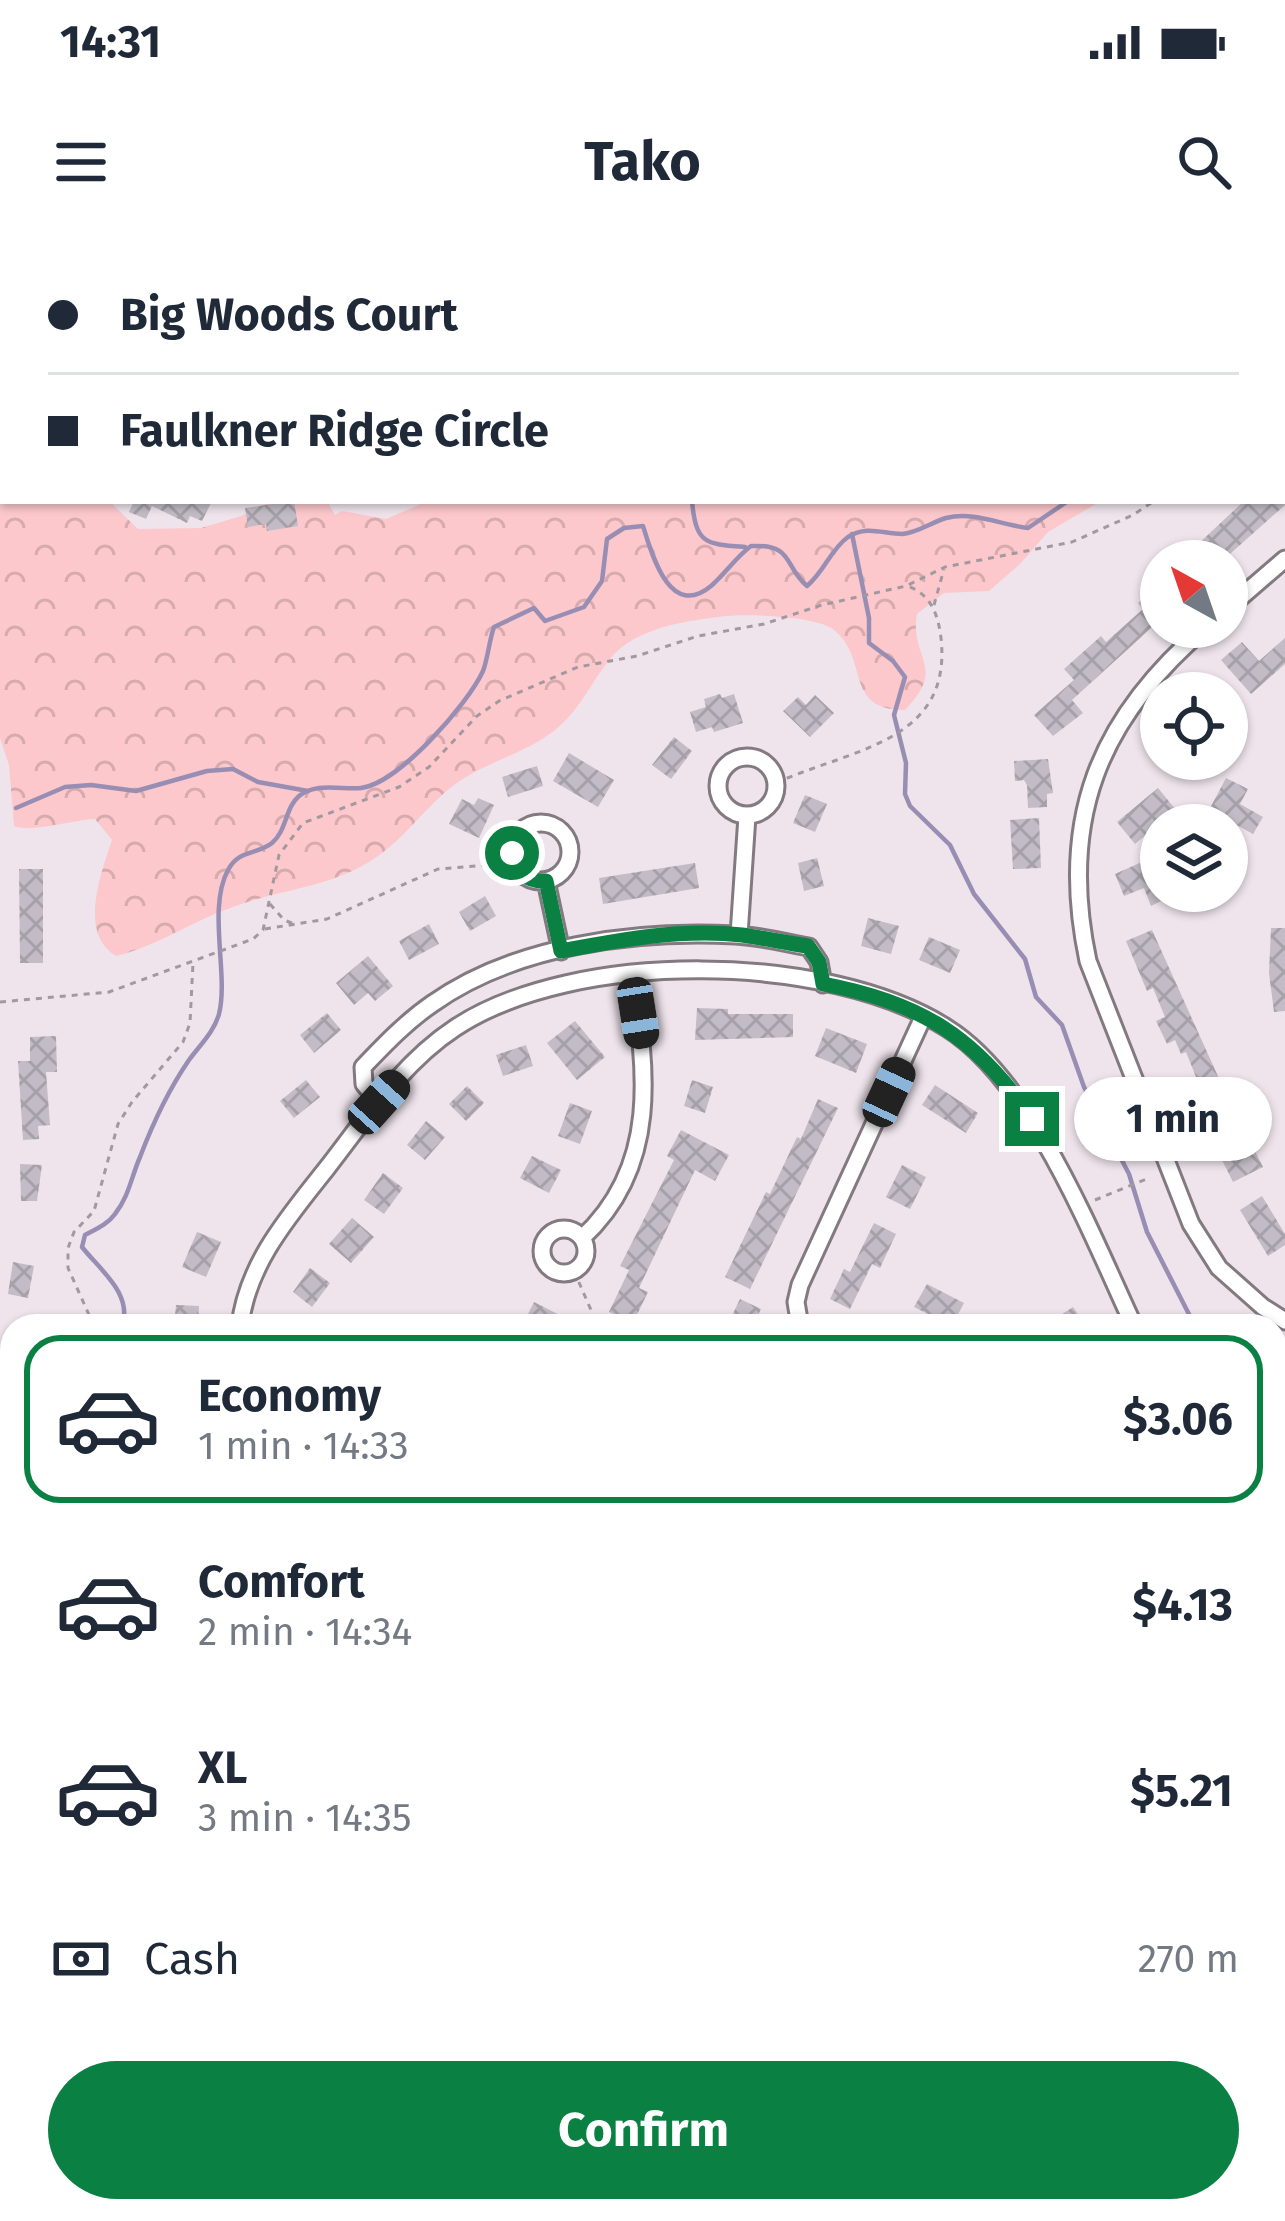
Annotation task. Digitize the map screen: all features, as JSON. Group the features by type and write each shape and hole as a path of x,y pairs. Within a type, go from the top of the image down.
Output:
{"street":[{"path":"1248,591 1285,559"},
{"path":"1184,648 1142,688 1107,745 1084,807 1078,843 1082,934 1088,961 1191,1224 1220,1268 1274,1314"},
{"path":"752,758 775,778 770,803 760,813 747,816 732,812 722,802 718,780 731,762 752,758"},
{"path":"739,934 747,816"},
{"path":"530,825 552,826 567,840 570,852 559,875 546,881 530,880 514,863 514,840 530,825"},
{"path":"546,881 561,951"},
{"path":"379,1102 364,1084 363,1066 409,1021 458,987 521,961 626,939 739,934 808,946 819,962 823,984"},
{"path":"244,1314 262,1256 379,1102 433,1044 475,1016 529,993 632,974 690,969 737,971 890,999 970,1045 1032,1119 1128,1314"},
{"path":"582,1238 606,1211 623,1179 644,1114 644,1052 632,974"},
{"path":"798,1314 800,1285 924,1015"},
{"path":"563,1229 582,1238 586,1257 574,1271 552,1270 544,1260 542,1247 549,1235 563,1229"}],"path":[{"path":"263,930 279,855 303,823 399,787 429,767 477,716 499,701 578,667 906,586 945,566 1072,542 1150,504"},
{"path":"775,778 785,779 907,729 929,707 943,658 934,607 945,566"},
{"path":"906,586 918,590 934,607"},
{"path":"0,1002 109,992 236,947 263,930 362,907 438,868 514,863"},
{"path":"270,904 295,925"},
{"path":"89,1314 68,1268 68,1248 74,1232 94,1211 118,1124 183,1042 190,1023 193,963"},
{"path":"1077,1208 1149,1178"},
{"path":"574,1271 593,1314"}],"green space":[{"path":"0,504 112,504 138,529 201,528 266,504 329,504 335,515 342,511 386,519 421,504 1096,504 1048,532 989,591 944,593 917,614 926,672 918,695 905,710 873,702 845,642 826,625 738,615 664,627 621,648 555,730 454,785 390,847 361,867 233,907 116,956 104,946 95,918 98,885 112,840 95,819 14,826 9,765 0,738"}],"building":[{"path":"133,504 210,504 202,521 190,516 187,523 152,506 146,519 129,512"},
{"path":"294,504 298,526 267,531 266,524 248,527 245,508"},
{"path":"1241,504 1285,505 1246,540 1202,540"},
{"path":"1140,612 1140,638 1072,700 1083,713 1053,736 1034,715 1074,680 1064,669 1101,636 1106,642"},
{"path":"1285,638 1285,664 1251,694 1248,672 1232,672 1221,660 1235,648 1247,648 1259,661"},
{"path":"720,694 722,698 734,694 743,723 696,732 690,712 706,707 704,699"},
{"path":"815,695 834,713 810,737 783,711 798,697 806,705"},
{"path":"674,737 692,751 671,779 652,765"},
{"path":"569,753 614,780 598,807 553,781"},
{"path":"1048,759 1053,793 1047,794 1047,807 1028,808 1027,785 1024,780 1015,781 1014,761"},
{"path":"537,766 543,786 508,797 502,777"},
{"path":"1225,780 1248,789 1240,804 1212,804"},
{"path":"1158,788 1171,804 1140,804 1140,840 1135,844 1117,822"},
{"path":"805,795 827,804 815,832 793,823"},
{"path":"478,798 494,805 479,838 449,824 462,799 474,805"},
{"path":"1248,809 1263,817 1253,834 1248,831"},
{"path":"1039,818 1041,868 1013,869 1010,820"},
{"path":"817,858 824,886 804,891 798,863"},
{"path":"695,863 699,888 603,904 599,878"},
{"path":"1140,863 1140,890 1124,896 1115,874"},
{"path":"19,869 43,869 43,963 20,963"},
{"path":"485,896 496,916 470,931 459,912"},
{"path":"868,918 899,926 891,954 861,946"},
{"path":"429,924 439,944 409,960 399,941"},
{"path":"1271,928 1285,928 1285,1011 1274,1012 1269,973"},
{"path":"1152,930 1235,1114 1193,1130 1183,1105 1204,1097 1186,1052 1181,1054 1175,1040 1167,1044 1156,1021 1165,1017 1153,988 1147,991 1126,941"},
{"path":"929,937 960,950 950,973 919,960"},
{"path":"368,956 393,986 375,1001 368,993 354,1005 336,983"},
{"path":"697,1008 728,1009 728,1014 793,1014 793,1037 695,1040"},
{"path":"327,1013 341,1030 314,1053 300,1035"},
{"path":"575,1021 605,1057 577,1080 547,1043"},
{"path":"826,1028 867,1044 856,1073 815,1056"},
{"path":"56,1036 57,1072 46,1072 50,1125 38,1126 39,1139 23,1140 18,1061 30,1061 30,1037"},
{"path":"526,1045 533,1066 503,1076 496,1055"},
{"path":"306,1080 320,1097 294,1118 280,1101"},
{"path":"692,1080 713,1087 705,1113 684,1106"},
{"path":"935,1085 978,1113 966,1133 922,1105"},
{"path":"467,1086 484,1103 466,1121 449,1104"},
{"path":"818,1099 838,1108 750,1289 725,1277"},
{"path":"570,1103 592,1111 580,1144 558,1136"},
{"path":"426,1121 445,1137 425,1160 407,1145"},
{"path":"681,1130 729,1155 715,1181 695,1170 639,1288 648,1292 637,1314 613,1314 609,1312 629,1270 620,1266 674,1160 667,1156"},
{"path":"1250,1141 1263,1167 1233,1182 1220,1156"},
{"path":"532,1156 561,1170 549,1193 520,1178"},
{"path":"20,1164 42,1165 37,1201 21,1201"},
{"path":"902,1165 926,1177 910,1209 886,1197"},
{"path":"383,1173 403,1188 384,1214 364,1200"},
{"path":"1262,1196 1285,1234 1285,1245 1268,1256 1240,1210"},
{"path":"352,1218 374,1237 351,1263 329,1244"},
{"path":"874,1223 896,1234 880,1268 872,1264 850,1309 830,1299 844,1269 850,1272"},
{"path":"197,1232 221,1242 206,1277 182,1267"},
{"path":"13,1262 34,1266 28,1298 8,1294"},
{"path":"310,1268 330,1283 312,1307 293,1292"},
{"path":"927,1284 964,1303 958,1314 928,1314 914,1307"},
{"path":"740,1299 761,1309 759,1314 733,1314"},
{"path":"534,1302 558,1314 528,1314"},
{"path":"176,1305 199,1306 199,1314 175,1314"}],"waterway":[{"path":"692,504 696,526 705,539 745,547"},
{"path":"124,1314 119,1293 82,1247 85,1235 109,1221 120,1207 168,1094 217,1021 222,980 219,903 228,870 243,855 272,843 299,796 313,789 376,783 412,758 475,685 494,627 534,608 545,621 584,607 602,581 607,539 624,528 643,526 665,580 684,595 711,586 751,546 782,553 807,586 855,533 908,533 956,516 1028,528 1064,504"},
{"path":"852,534 869,618 869,643 905,677 894,715 910,806 950,845 974,894 1025,959 1036,997 1062,1025 1084,1087 1129,1174 1147,1232 1189,1314"},
{"path":"16,808 65,787 136,791 207,771 233,769 258,782 308,791"}],"route":[{"path":"512,853 520,873 530,880 546,881 561,951 684,935 739,934 808,946 819,962 823,984 890,999 950,1029 992,1066 1032,1119"}]}
